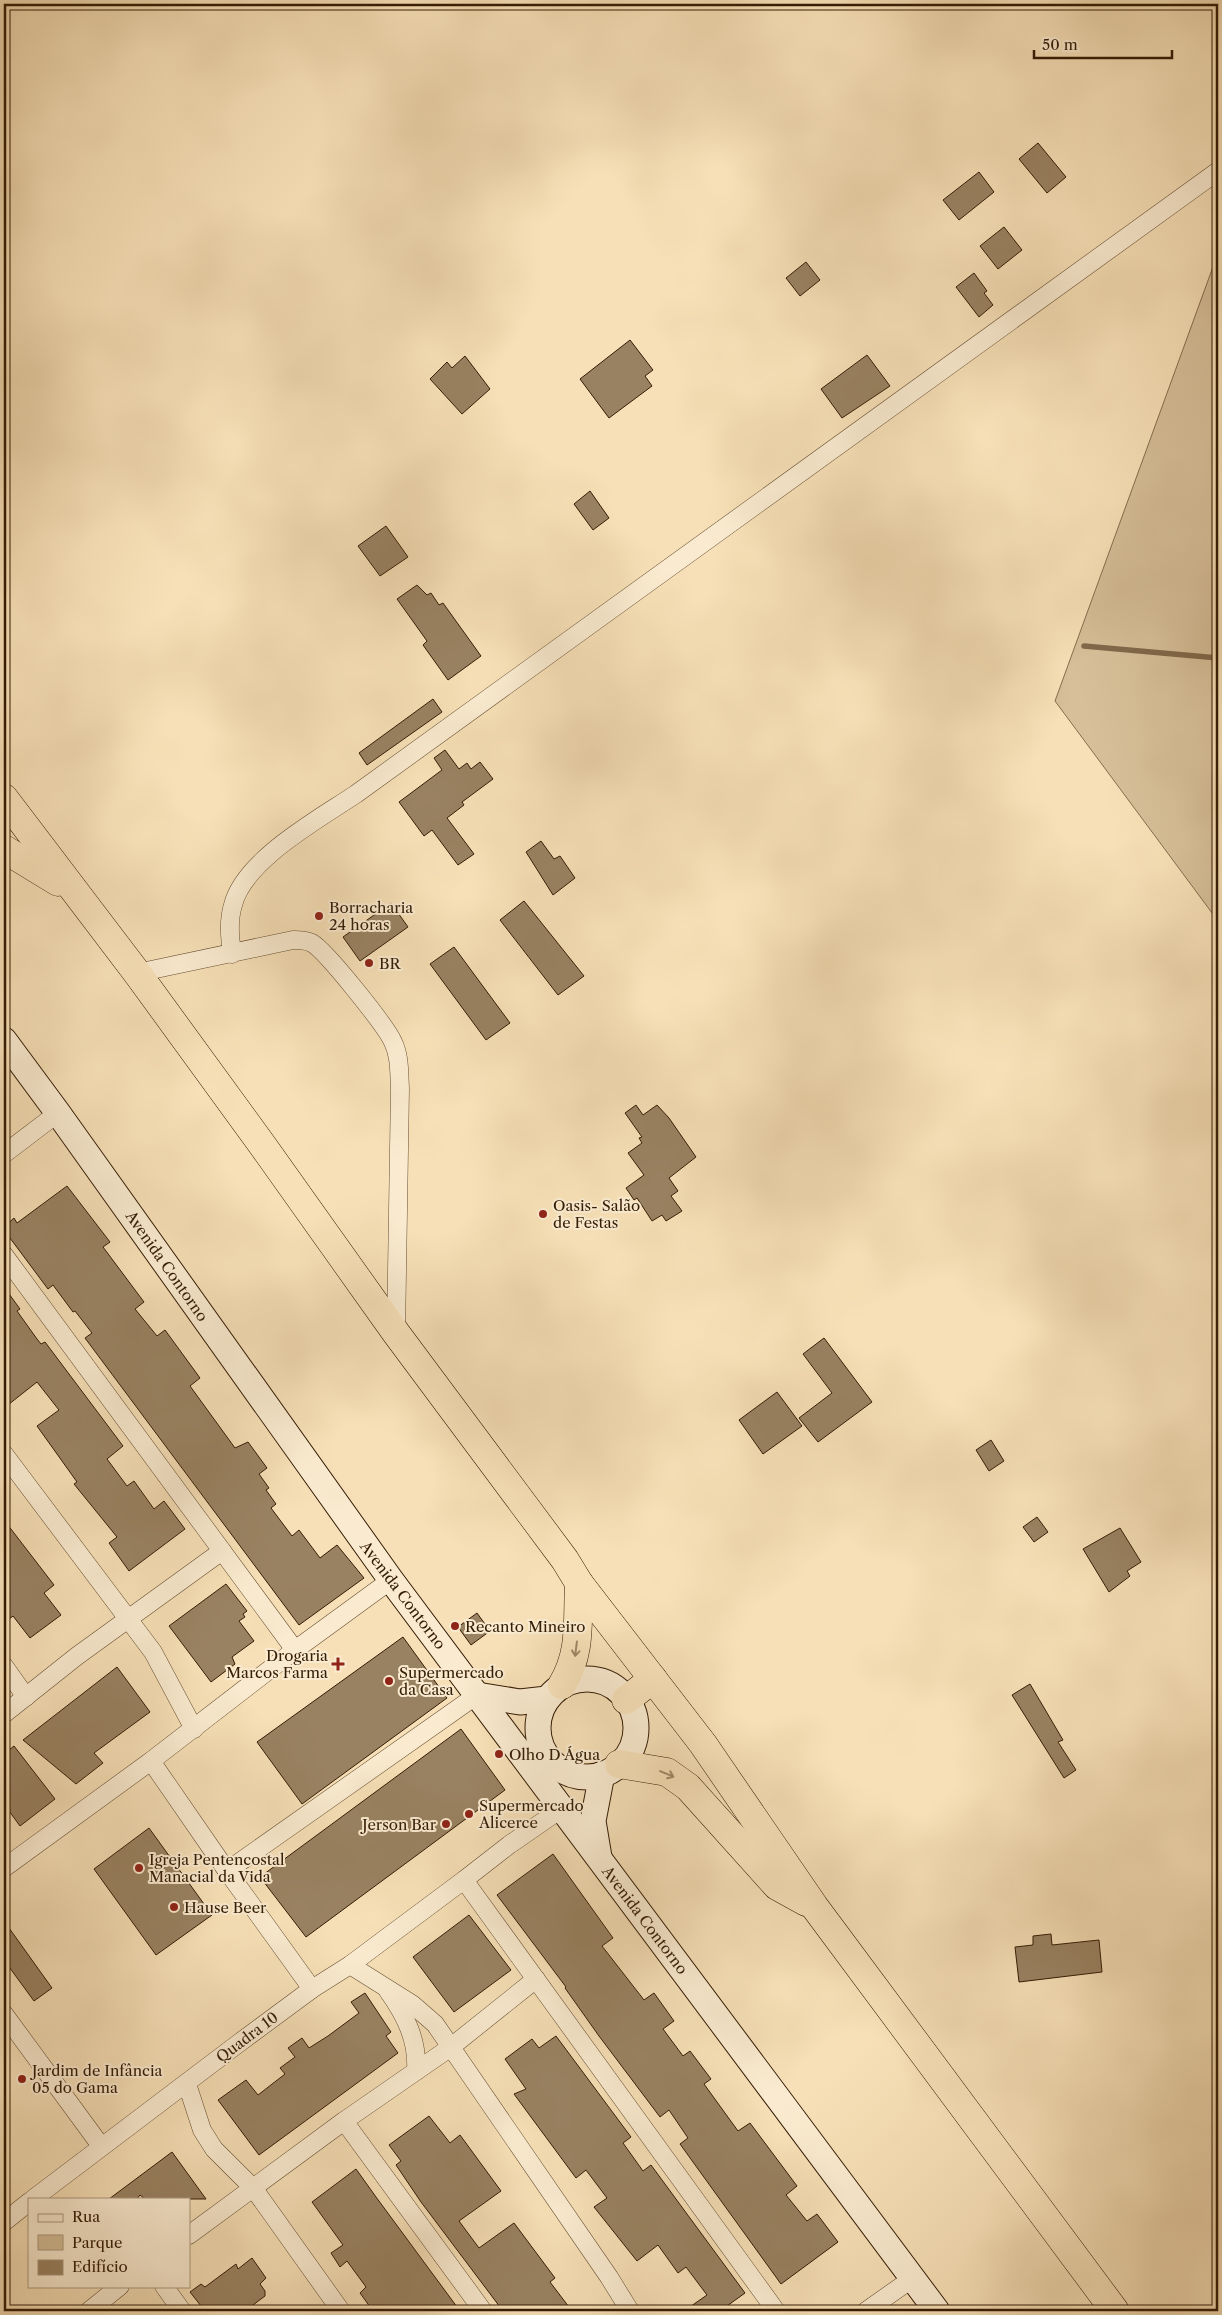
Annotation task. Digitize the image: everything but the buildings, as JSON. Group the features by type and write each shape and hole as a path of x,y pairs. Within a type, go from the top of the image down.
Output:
{"highway":[{"path":"4,798 137,973 264,1146 396,1333 580,1583 703,1744 814,1906 1115,2311"},
{"path":"4,849 31,864 78,896"},
{"path":"555,1692 572,1670 578,1649 580,1583"},
{"path":"626,1700 653,1679"},
{"path":"611,1769 667,1772 688,1787 777,1886 814,1906"}],"street":[{"path":"232,954 229,935 233,903 242,884 271,852 356,794 1218,171"},
{"path":"137,973 293,940 309,942 321,951 358,993 393,1041 398,1057 400,1088 396,1333"},
{"name":"Avenida Contorno","path":"4,1040 391,1580 477,1695 538,1762 561,1809 937,2311"},
{"path":"4,1154 58,1113"},
{"path":"4,1255 295,1650"},
{"path":"4,1454 127,1620 153,1652 194,1728"},
{"path":"4,1714 77,1656 222,1551"},
{"path":"4,1868 151,1761 295,1650 391,1580"},
{"path":"4,1666 26,1697"},
{"path":"227,1871 477,1695 520,1702 555,1692 582,1679 602,1682 620,1692 632,1708 636,1728 632,1748 611,1769 593,1821 599,1860"},
{"path":"555,1692 539,1717 538,1762 582,1776 611,1769"},
{"path":"151,1761 312,1989"},
{"name":"Quadra 10","path":"34,2198 312,1989 350,1966 509,1845 561,1809"},
{"path":"464,1880 776,2311"},
{"path":"350,1966 412,2004 435,2024 609,2277 630,2311"},
{"path":"190,2234 344,2121 451,2047 536,1979"},
{"path":"383,1985 395,2001 412,2037 417,2052 416,2071"},
{"path":"4,2014 101,2146"},
{"path":"187,2084 202,2130 214,2149 254,2189 342,2311"},
{"path":"344,2121 483,2311"},
{"path":"4,2222 28,2203"},
{"path":"866,2311 913,2278"},
{"path":"89,2311 118,2288"},
{"path":"165,2288 182,2311"}],"green space":[{"path":"1218,253 1218,921 1055,701"}],"waterway":[{"path":"1084,646 1218,658"}],"place":[{"name":"Borracharia 24 horas","path":"319,916"},
{"name":"BR","path":"369,963"},
{"name":"Oasis- Salão de Festas","path":"543,1214"},
{"name":"Recanto Mineiro","path":"455,1626"},
{"name":"Drogaria Marcos Farma","path":"338,1664"},
{"name":"Supermercado da Casa","path":"389,1681"},
{"name":"Olho D Água","path":"499,1754"},
{"name":"Supermercado Alicerce","path":"469,1814"},
{"name":"Jerson Bar","path":"446,1824"},
{"name":"Igreja Pentencostal Manacial da Vida","path":"139,1868"},
{"name":"Hause Beer","path":"174,1907"},
{"name":"Jardim de Infância 05 do Gama","path":"22,2079"}]}
